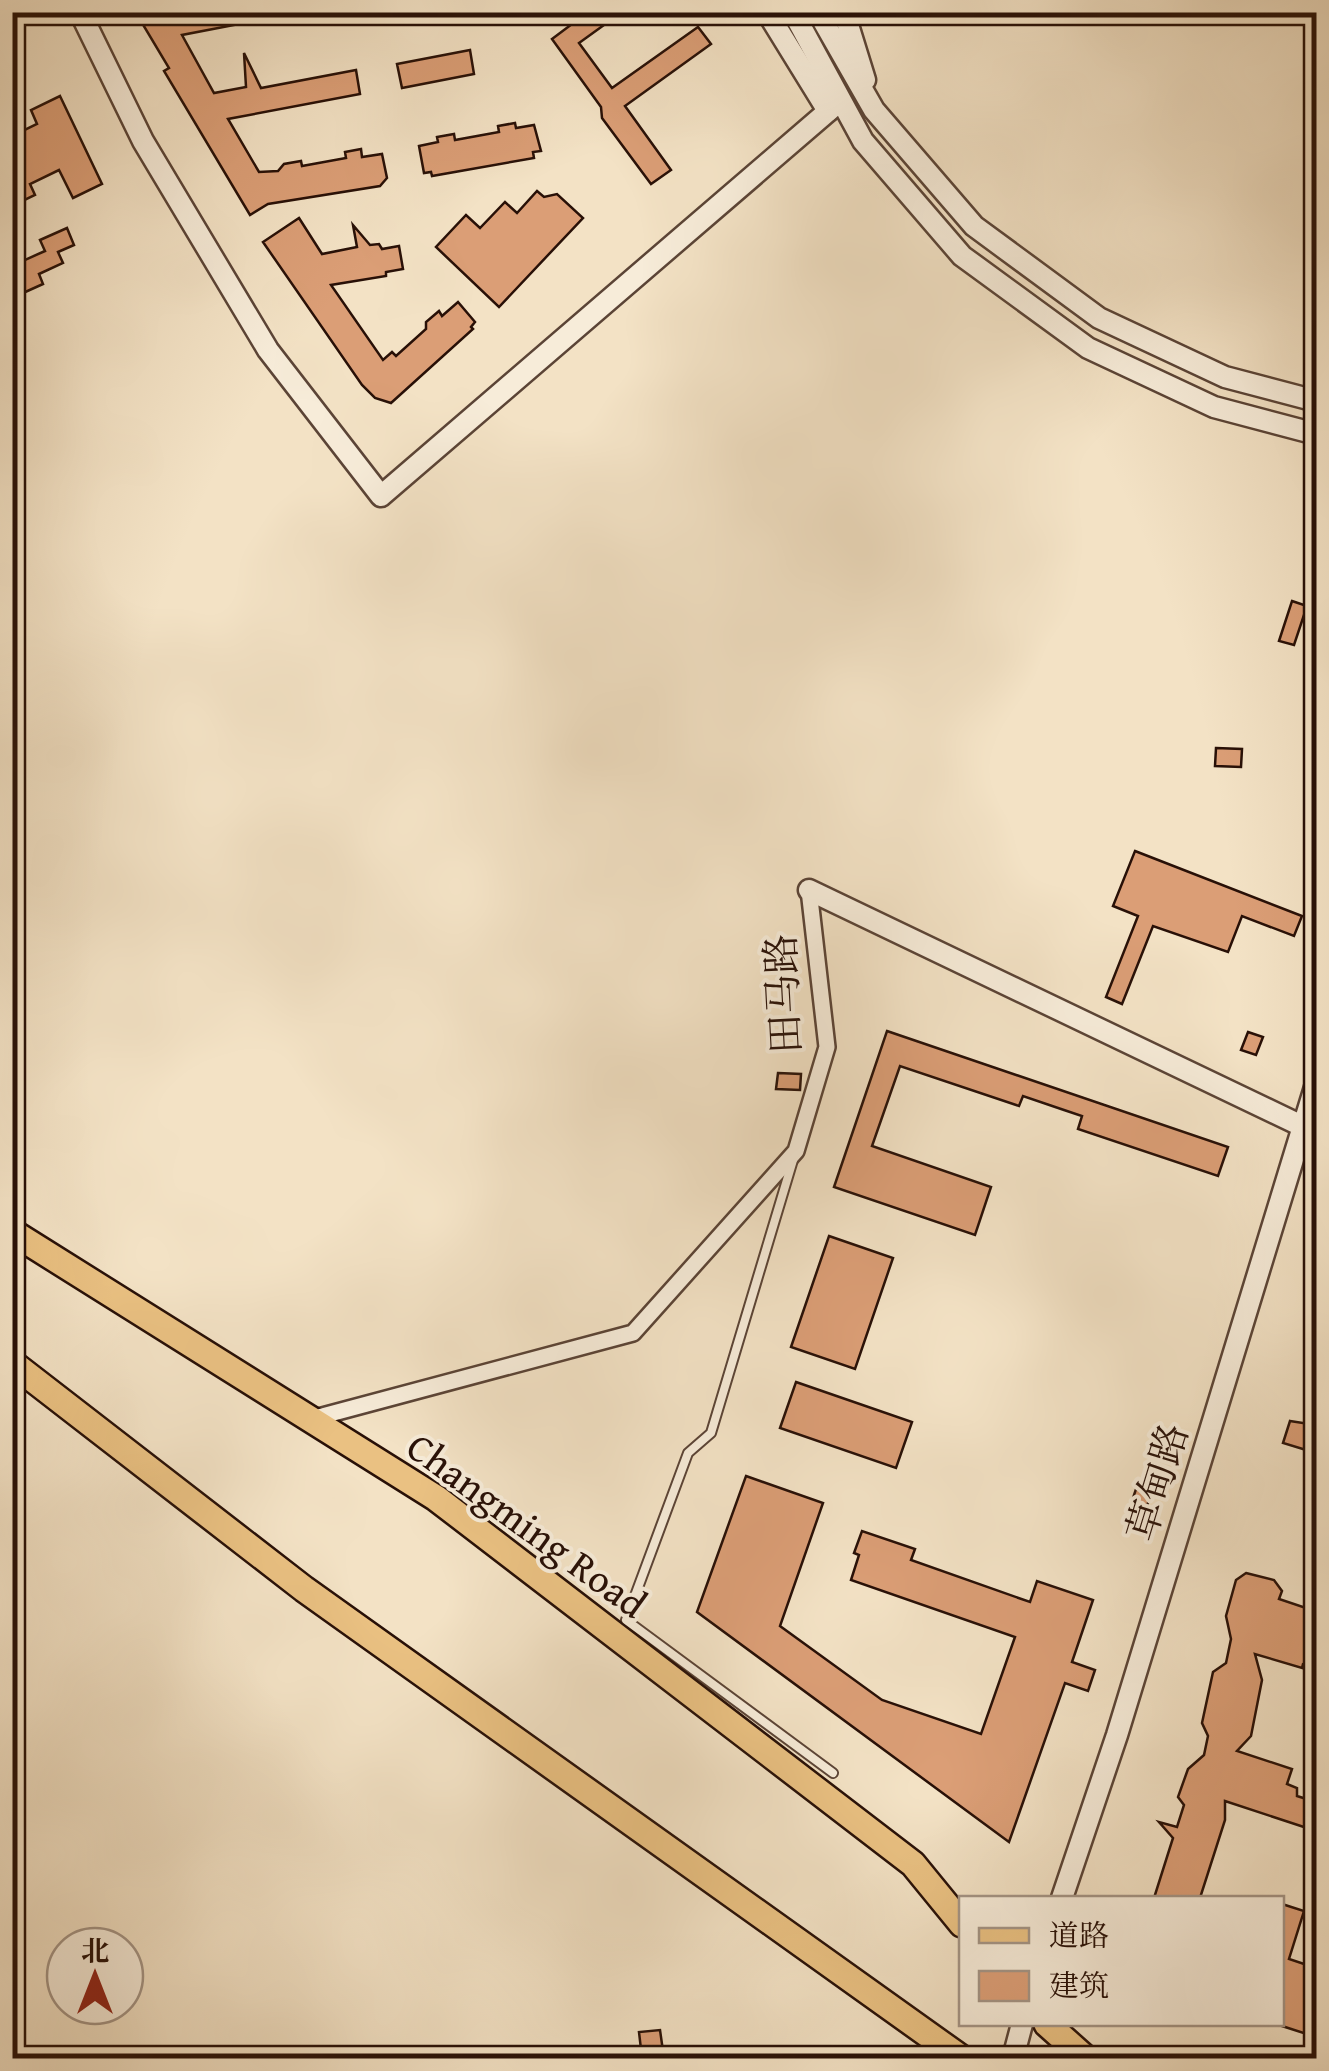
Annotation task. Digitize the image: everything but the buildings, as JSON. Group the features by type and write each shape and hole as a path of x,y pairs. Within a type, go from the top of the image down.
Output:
{"main road":[{"name":"Changming Road","path":"12,1232 436,1498 913,1864 959,1920"},
{"path":"12,1363 304,1589 961,2058"},
{"path":"1049,2026 1085,2058"}],"street":[{"path":"80,12 143,140 219,272 268,350 380,496 834,106"},
{"path":"767,12 834,106 962,256 1088,348 1214,407 1316,434"},
{"path":"793,12 834,106"},
{"path":"818,12 874,110 974,226 1099,318 1225,378 1316,402"},
{"path":"844,12 874,110"},
{"path":"808,890 1309,1128"},
{"name":"田马路","path":"796,1151 828,1047 808,890"},
{"name":"草甸路","path":"1063,1896 1309,1128 1316,1084"},
{"path":"311,1418 633,1333 796,1151"},
{"path":"1013,2058 1021,2026"}],"lane":[{"path":"796,1151 710,1433 688,1453 626,1620 832,1773"}]}
